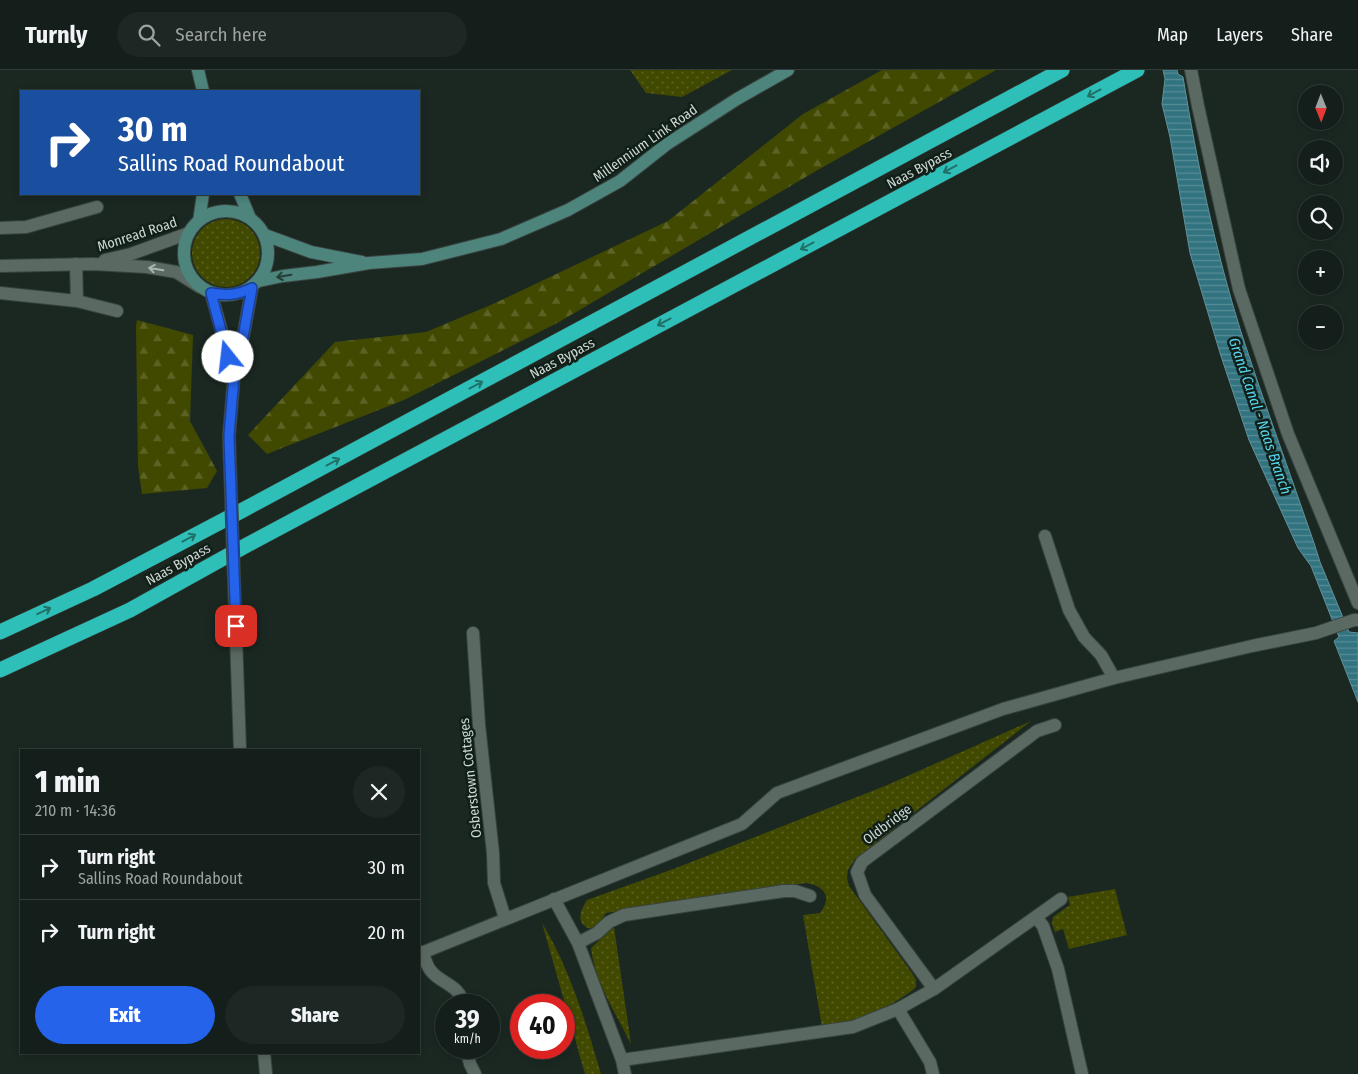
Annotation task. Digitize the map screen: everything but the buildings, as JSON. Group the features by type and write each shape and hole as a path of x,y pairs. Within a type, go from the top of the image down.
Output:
{"highway":[{"name":"Naas Bypass","path":"0,632 93,588 252,506 1062,70"},
{"name":"Naas Bypass","path":"0,670 130,610 247,544 1137,70"}],"main road":[{"path":"198,70 203,90"},
{"name":"Millennium Link Road","path":"255,284 284,276 369,264 422,259 500,239 568,210 620,181 667,144 736,99 788,70"},
{"path":"200,220 203,195"},
{"path":"240,195 250,218"},
{"path":"224,211 238,213 250,218 259,226 265,235 269,259 265,271 255,284 239,294 225,296 206,290 192,279 186,268 185,245 189,234 200,220 211,214 224,211"},
{"name":"Millennium Link Road","path":"265,235 312,252 369,264"}],"street":[{"path":"1191,70 1239,289 1288,434 1358,603"},
{"path":"0,228 26,227 97,207"},
{"name":"Monread Road","path":"93,264 131,254 189,234"},
{"path":"76,264 77,302"},
{"name":"Monread Road","path":"0,266 93,264 147,267 176,272 206,290"},
{"path":"240,749 229,436 234,376 255,284"},
{"path":"206,290 234,376"},
{"path":"0,293 77,302 117,311"},
{"path":"1045,536 1069,610 1084,637 1101,655 1114,678"},
{"path":"459,994 452,986 430,971 421,953 742,824 777,793 1003,709 1114,678 1252,646 1316,634 1356,620"},
{"name":"Osberstown Cottages","path":"473,633 479,725 493,853 494,883 505,918"},
{"name":"Oldbridge","path":"934,989 865,895 857,872 862,862 1037,731 1055,725"},
{"path":"578,943 597,933 609,922 624,915 784,891 795,891 810,896"},
{"path":"554,899 578,943 622,1060 625,1074"},
{"path":"622,1060 853,1027 898,1009 934,989 1061,899"},
{"path":"1036,917 1043,926 1058,969 1082,1074"},
{"path":"898,1009 930,1062 933,1074"},
{"path":"264,1054 266,1074"},
{"path":"469,1059 476,1074"}],"green space":[{"path":"630,70 732,70 682,97 646,93"},
{"path":"882,70 996,70 816,171 559,322 404,400 267,454 248,435 335,342 426,332 493,304 668,221 803,114"},
{"path":"226,219 239,222 250,229 257,240 260,253 257,266 250,277 239,284 226,287 213,284 202,277 195,266 192,253 195,240 202,229 213,222"},
{"path":"137,320 193,335 190,421 217,471 207,488 142,494 138,466"},
{"path":"1031,721 855,859 848,870 849,886 916,980 916,987 910,992 870,1015 842,1025 822,1027 803,915 820,913 826,902 826,897 822,889 812,884 806,883 606,913 598,924 591,928 581,921 582,910 587,900 676,868 885,786"},
{"path":"1115,889 1127,935 1069,949 1063,929 1055,932 1052,924 1053,917 1070,905 1068,897"},
{"path":"542,923 561,959 575,994 562,994"},
{"path":"614,927 631,1044 601,986 591,948"},
{"path":"575,994 601,1074 585,1074 575,1039"}],"water":[{"name":"Grand Canal - Naas Branch","path":"1163,70 1177,70 1178,74 1183,77 1208,206 1241,332 1320,562 1349,632 1358,633 1358,702 1334,641 1339,637 1311,566 1298,548 1249,440 1220,353 1190,253 1170,137 1162,104 1165,79"}],"route":[{"path":"228,357 211,293 225,296 239,294 252,288 234,376 229,436 236,626"}]}
